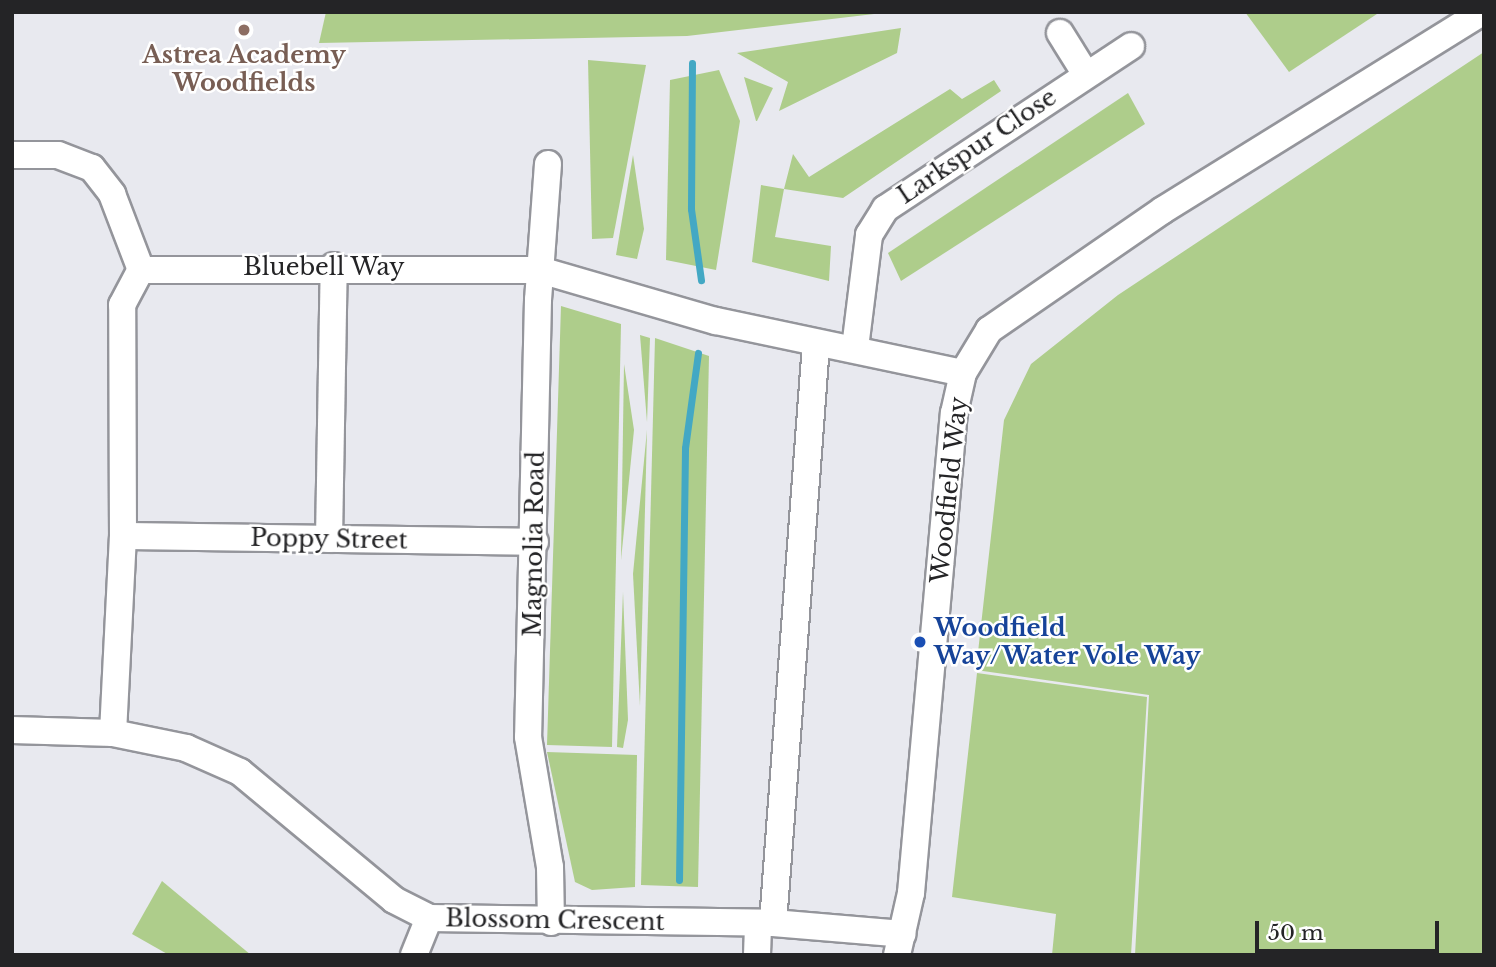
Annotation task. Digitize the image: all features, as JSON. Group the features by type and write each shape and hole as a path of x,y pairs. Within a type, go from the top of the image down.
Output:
{"street":[{"name":"Woodfield Way","path":"1379,72 1459,12"},
{"name":"Woodfield Way","path":"900,944 954,413 964,373 989,330 1033,297 1379,72 1482,12"},
{"path":"1060,33 1085,73"},
{"name":"Larkspur Close","path":"855,348 869,235 884,209 1085,73 1131,46"},
{"path":"12,155 58,155 92,169 112,194 141,270 122,305 123,536 113,733"},
{"name":"Magnolia Road","path":"548,164 540,270 528,737 550,867 551,922"},
{"path":"329,539 334,266"},
{"name":"Bluebell Way","path":"141,270 334,266 540,270 816,345 855,348 964,373"},
{"path":"757,955 766,923 816,345"},
{"name":"Poppy Street","path":"123,536 535,542"},
{"name":"Blossom Crescent","path":"12,730 113,733 186,748 240,772 394,900 429,918 551,922 766,923 900,944"},
{"path":"414,955 429,918"}],"green space":[{"path":"326,12 891,12 687,36 319,43"},
{"path":"1245,12 1380,12 1289,72"},
{"path":"901,28 897,53 779,111 788,82 737,53"},
{"path":"1484,52 1484,955 1135,955 1149,695 976,670 1004,420 1031,364 1118,295"},
{"path":"588,60 646,65 613,238 592,239"},
{"path":"719,70 740,121 716,270 666,260 670,80"},
{"path":"744,77 773,88 757,121 756,121"},
{"path":"994,80 1001,91 843,198 784,189 793,154 809,177 950,89 962,99"},
{"path":"1128,93 1145,124 901,281 888,253"},
{"path":"633,155 644,229 637,259 616,255"},
{"path":"761,185 784,189 775,237 831,246 829,281 752,262"},
{"path":"561,306 621,324 612,747 547,745"},
{"path":"640,335 650,338 647,422"},
{"path":"655,338 709,356 698,887 641,885"},
{"path":"624,364 634,430 621,560"},
{"path":"647,430 640,706 633,574"},
{"path":"623,592 628,720 623,748 617,747"},
{"path":"977,673 1147,697 1131,955 1052,955 1056,914 952,897"},
{"path":"547,752 637,755 635,887 592,890 575,882"},
{"path":"162,881 251,955 169,955 132,934"}],"waterway":[{"path":"692,63 691,209 701,280"},
{"path":"679,880 685,448 698,353"}],"place":[{"name":"Astrea Academy Woodfields","path":"244,30"},
{"name":"Woodfield Way/Water Vole Way","path":"920,642"}]}
